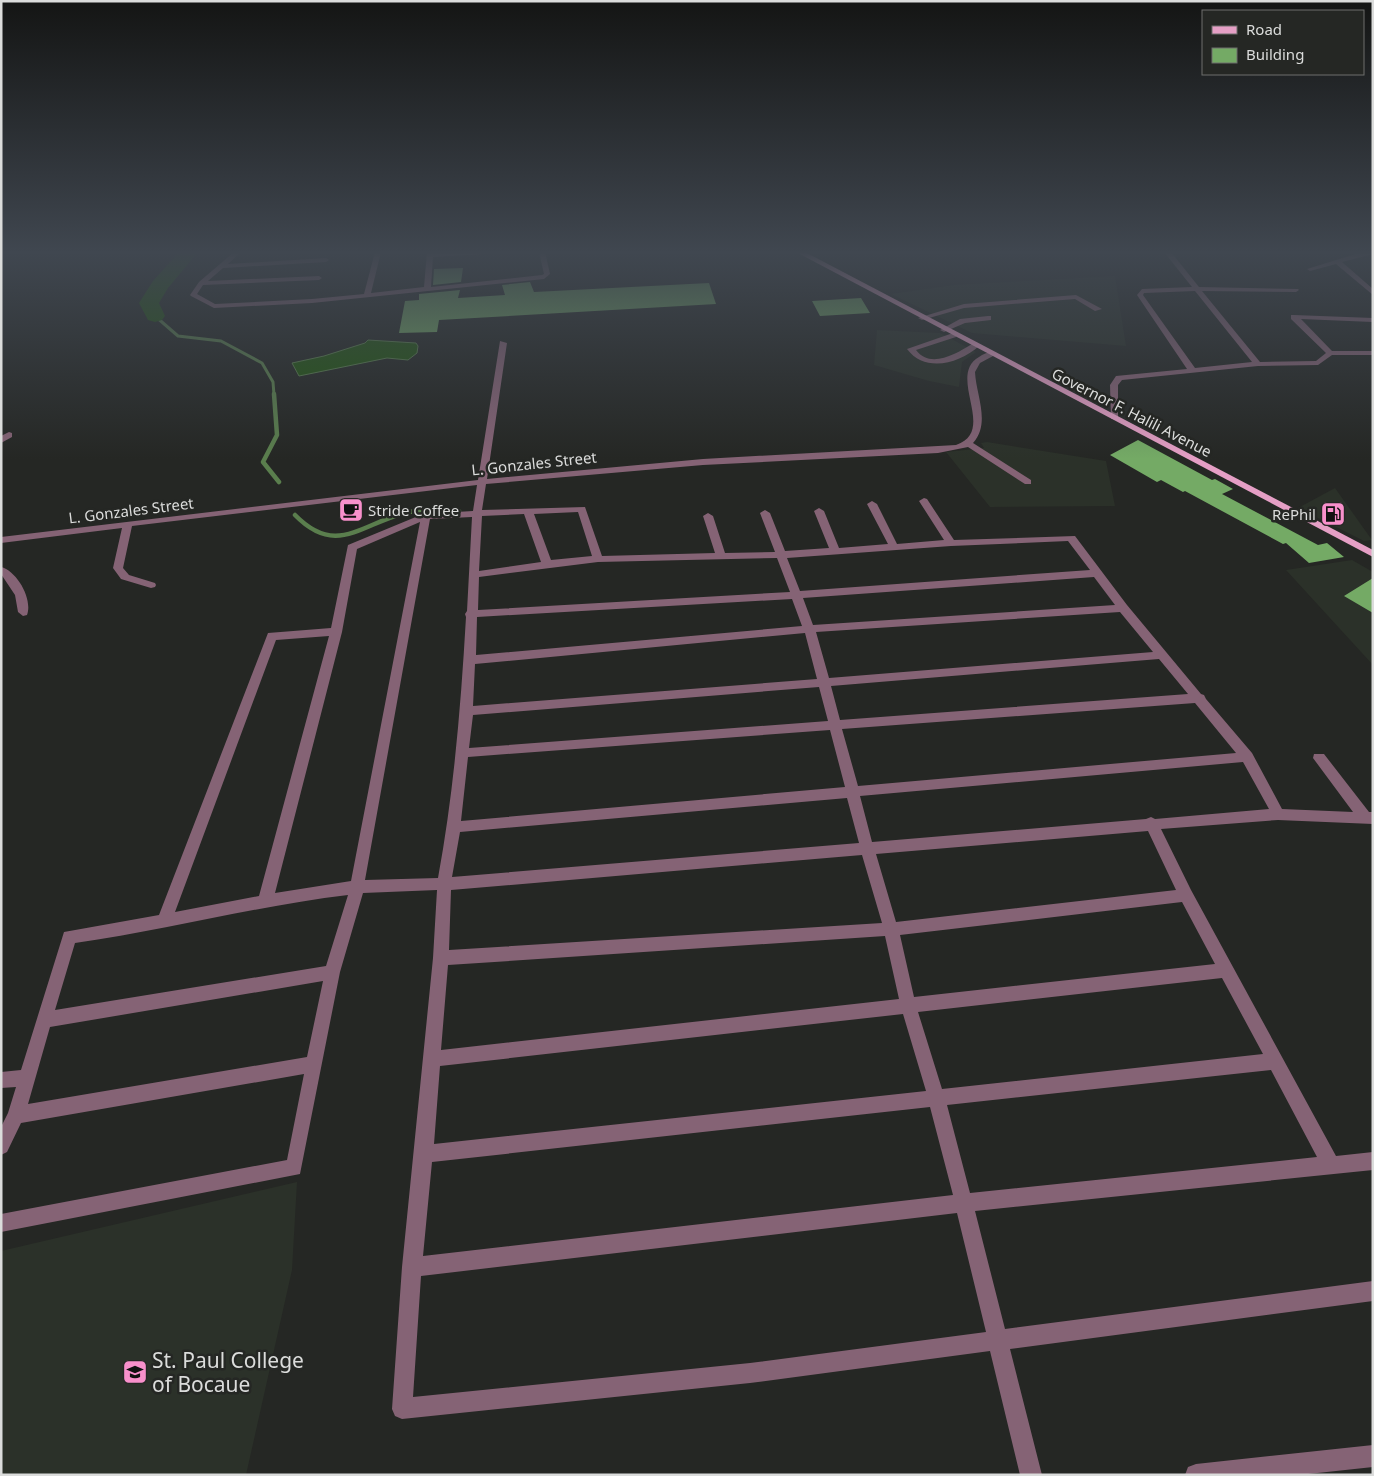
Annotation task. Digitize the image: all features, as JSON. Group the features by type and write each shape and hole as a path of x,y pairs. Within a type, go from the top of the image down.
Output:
{"main road":[{"name":"Governor F. Halili Avenue","path":"927,321 1373,554"}],"street":[{"path":"944,330 964,321"},
{"path":"1158,321 1192,370"},
{"path":"1224,321 1258,364"},
{"path":"1298,321 1330,353"},
{"path":"954,334 911,349 913,353 926,361 934,362 959,356 975,346"},
{"path":"503,343 480,483 477,514 470,614 467,711 454,827 444,884 441,958 433,1059 412,1267 402,1410 750,1373 1373,1291"},
{"path":"1114,418 1114,385 1119,378 1258,364 1318,363 1330,353 1373,352"},
{"path":"990,354 972,366 970,375 978,418 975,433 968,443 1028,482"},
{"name":"L. Gonzales Street","path":"1,540 378,492 655,465 938,450 968,443"},
{"path":"924,501 951,543"},
{"path":"872,504 894,547"},
{"path":"265,902 336,632 352,547 426,516 582,509 598,559"},
{"path":"528,511 547,564"},
{"path":"819,511 836,552"},
{"path":"765,513 809,629 824,682 867,848 891,929 908,1005 936,1097 964,1203 1031,1475"},
{"path":"1,1223 294,1168 332,972 357,887 426,516"},
{"path":"708,516 721,557"},
{"path":"128,524 118,568 126,577 151,585"},
{"path":"473,575 547,564 598,559 780,555 951,543 1071,538 1123,608 1200,698 1247,758 1278,814"},
{"path":"1,570 4,570 19,588 24,612"},
{"path":"470,614 796,595 1097,573"},
{"path":"470,660 809,629 1123,608"},
{"path":"166,920 272,636 336,632"},
{"path":"467,711 1163,655"},
{"path":"462,753 1200,698"},
{"path":"454,827 1247,758"},
{"path":"1319,758 1369,818"},
{"path":"1,1146 16,1115 69,937 104,933 265,902 357,887 444,884 1151,823 1278,814 1369,818"},
{"path":"1151,823 1186,895 1331,1165"},
{"path":"441,958 891,929 1186,895"},
{"path":"433,1059 1226,970"},
{"path":"45,1020 332,972"},
{"path":"424,1154 1276,1061"},
{"path":"16,1115 314,1064"},
{"path":"1,1080 28,1078"},
{"path":"412,1267 964,1203 1373,1161"},
{"path":"1196,1475 1373,1456"}],"shaded area":[{"path":"947,321 1122,321 1126,346 972,333"},
{"path":"877,330 940,333 976,352 962,362 959,387 929,381 874,365"},
{"path":"368,340 416,343 418,346 417,353 408,360 387,358 299,376 292,363 324,356 365,343"},
{"path":"987,442 1106,461 1115,506 990,507 946,452 984,448 981,443"},
{"path":"1335,488 1372,540 1364,541 1298,508"},
{"path":"1352,560 1373,572 1373,665 1286,570"},
{"name":"St. Paul College of Bocaue","path":"297,1182 292,1270 246,1475 1,1475 1,1251"}],"building":[{"path":"401,321 439,321 437,332 399,333"},
{"path":"1138,440 1212,480 1215,479 1233,489 1222,494 1318,545 1327,543 1344,557 1309,563 1286,543 1283,544 1185,491 1183,492 1161,480 1157,482 1110,455"},
{"path":"1373,578 1373,613 1344,596"}],"waterway":[{"path":"161,321 178,336 221,341 262,363 273,382 274,395"},
{"path":"274,394 277,435 263,462 279,482"},
{"path":"295,515 310,527 323,534 336,536 362,530 405,513 432,510 459,511"}],"place":[{"name":"Stride Coffee","path":"351,510"},
{"name":"RePhil","path":"1333,514"},
{"name":"St. Paul College of Bocaue","path":"135,1372"}]}
